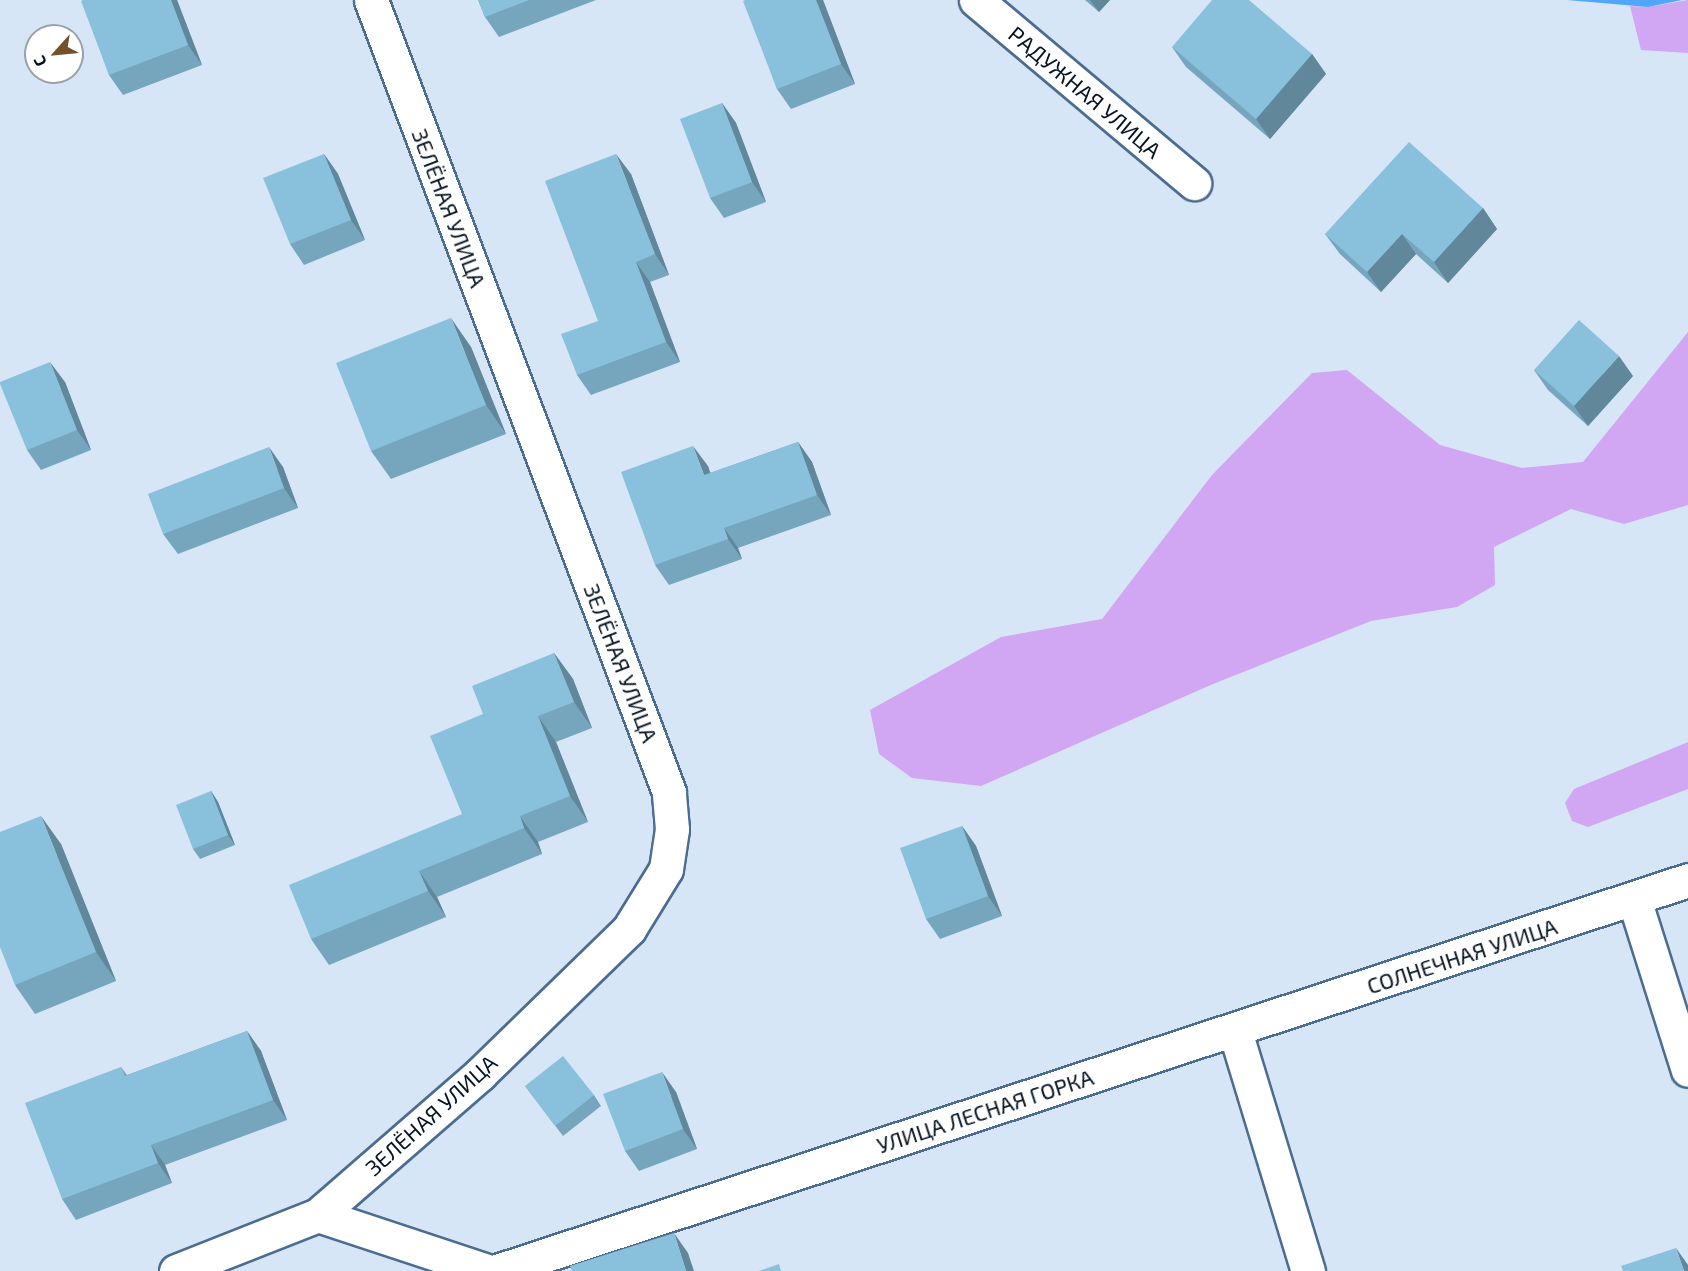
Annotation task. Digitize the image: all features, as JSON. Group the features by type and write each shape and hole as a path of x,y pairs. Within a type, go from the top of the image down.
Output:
{"street":[{"name":"ЗЕЛЁНАЯ УЛИЦА","path":"176,1271 318,1215 480,1074 629,929 666,868 672,829 669,792 371,0"},
{"name":"РАДУЖНАЯ УЛИЦА","path":"976,0 1194,183"},
{"name":"СОЛНЕЧНАЯ УЛИЦА","path":"1235,1031 1688,880"},
{"path":"1634,899 1688,1070"},
{"path":"1235,1031 1308,1271"},
{"name":"УЛИЦА ЛЕСНАЯ ГОРКА","path":"497,1271 1235,1031"},
{"path":"318,1215 487,1271"}],"shaded area":[{"path":"1688,0 1688,53 1641,50 1630,6 1648,7"},
{"path":"1688,332 1688,505 1624,524 1571,509 1494,547 1495,585 1457,607 1371,621 1213,684 981,786 912,778 879,754 870,710 1001,637 1102,619 1212,475 1312,373 1347,370 1440,445 1522,468 1583,462"},
{"path":"1688,742 1688,789 1588,827 1572,821 1565,803 1574,789"}],"water":[{"path":"1567,0 1682,0 1648,7"}],"building":[{"path":"171,0 188,45 109,75 81,1"},
{"path":"478,0 529,0 485,17"},
{"path":"816,0 841,64 777,89 743,1"},
{"path":"1212,0 1249,0 1312,54 1256,119 1172,47"},
{"path":"722,103 752,182 710,198 680,119"},
{"path":"1409,142 1483,208 1434,262 1402,234 1367,272 1325,234"},
{"path":"324,154 351,220 290,244 263,178"},
{"path":"616,154 655,254 636,262 666,342 577,375 561,334 598,321 545,181"},
{"path":"451,318 486,405 371,451 336,363"},
{"path":"1579,320 1619,356 1574,406 1534,370"},
{"path":"50,362 77,430 27,450 0,382"},
{"path":"798,442 817,495 724,528 728,539 655,565 621,472 693,446 704,475"},
{"path":"269,447 284,488 163,534 148,494"},
{"path":"554,653 574,702 538,716 570,796 520,816 524,828 419,871 428,891 311,939 289,885 462,814 430,736 483,714 472,686"},
{"path":"211,791 228,835 193,849 176,805"},
{"path":"41,816 96,952 15,985 0,947 0,832"},
{"path":"962,826 988,896 926,919 900,848"},
{"path":"247,1031 273,1100 151,1145 158,1163 62,1199 25,1103 121,1067 125,1076"},
{"path":"563,1056 594,1095 555,1126 525,1086"},
{"path":"662,1072 683,1129 625,1151 603,1094"},
{"path":"674,1233 686,1271 572,1271 570,1266"},
{"path":"1676,1248 1684,1271 1623,1271 1621,1266"},
{"path":"779,1264 781,1271 759,1271"}]}
